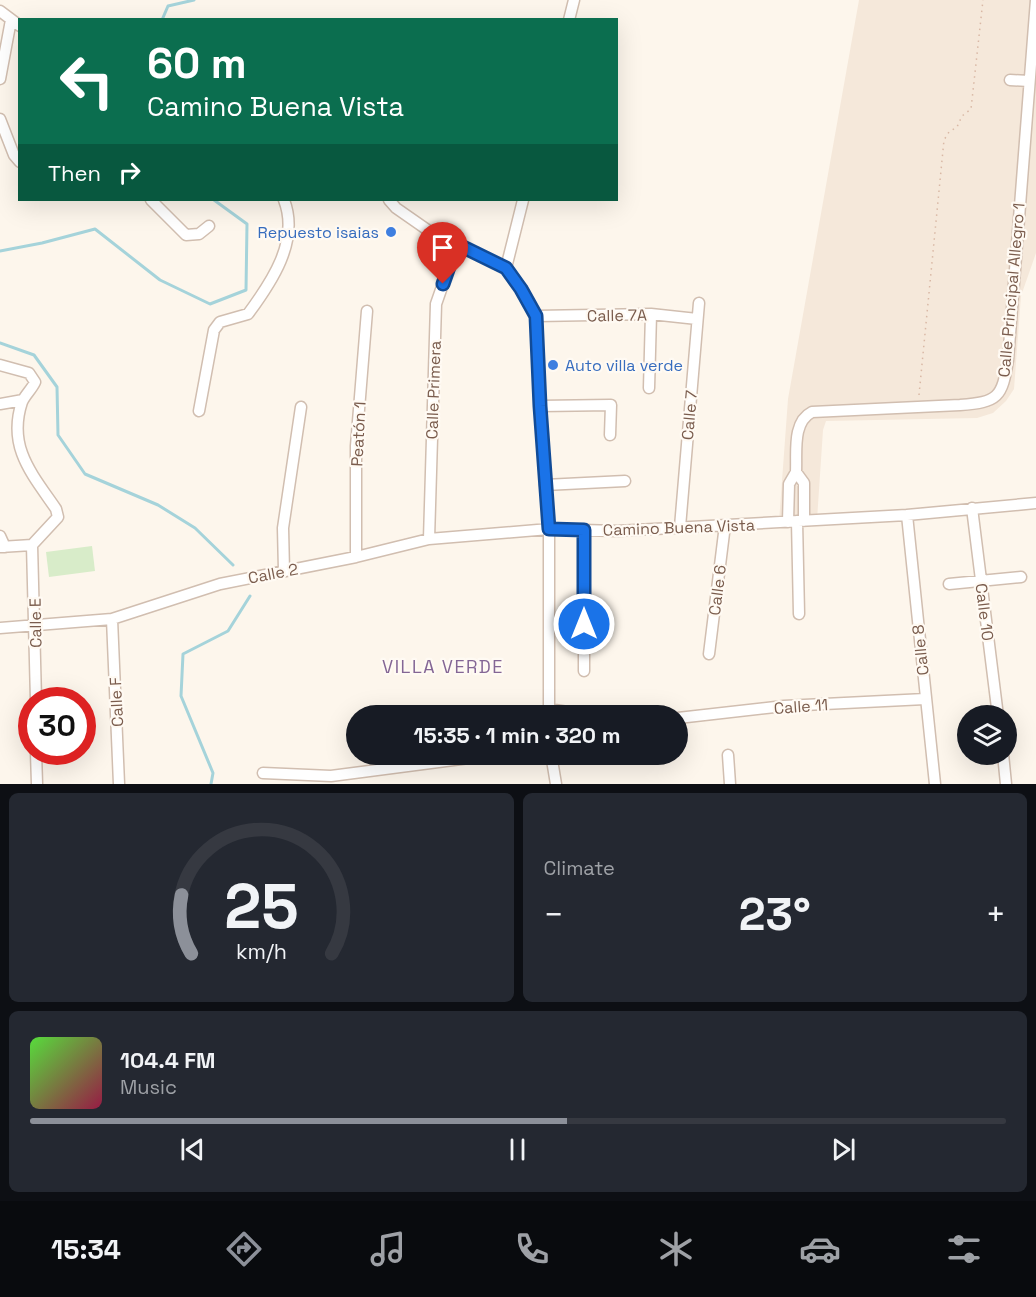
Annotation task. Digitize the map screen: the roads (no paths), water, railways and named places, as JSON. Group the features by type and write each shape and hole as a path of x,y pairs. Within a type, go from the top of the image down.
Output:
{"street":[{"path":"570,18 574,0"},
{"name":"Calle Principal Allegro 1","path":"797,521 789,484 796,472 798,426 803,416 822,410 984,403 997,396 1004,381 1036,0"},
{"path":"0,11 15,23 0,79"},
{"path":"1010,80 1029,81"},
{"path":"0,119 18,160"},
{"path":"152,201 186,236 199,234 209,226"},
{"path":"199,411 214,330 220,322 248,314 281,261 286,245 288,222 284,201"},
{"path":"390,201 396,208 429,231 506,268 536,316 549,529 548,705"},
{"path":"506,268 523,201"},
{"name":"Calle Primera","path":"429,539 436,304 457,244"},
{"name":"Calle 7","path":"680,527 699,303"},
{"name":"Peatón 1","path":"356,557 356,447 367,311"},
{"path":"649,388 651,314"},
{"name":"Calle 7A","path":"536,316 651,314 698,319"},
{"path":"0,364 33,375 35,382 23,400 18,445 23,460 56,509 58,517 32,545 3,547 0,536"},
{"path":"0,404 23,400"},
{"path":"540,406 611,405 610,435"},
{"path":"284,572 283,528 301,407"},
{"name":"Calle Principal Allegro 1","path":"796,472 804,483 797,521"},
{"path":"545,485 625,481"},
{"name":"Camino Buena Vista","path":"549,529 680,527 906,516 1036,503"},
{"name":"Calle 10","path":"972,508 997,705"},
{"name":"Calle 8","path":"906,516 935,784"},
{"path":"797,521 799,614"},
{"name":"Calle 6","path":"709,654 725,525"},
{"name":"Calle 2","path":"0,628 112,619 220,585 356,557 429,539 549,529"},
{"path":"584,530 584,671"},
{"name":"Calle E","path":"32,545 36,687"},
{"path":"949,584 1021,577"},
{"name":"Calle F","path":"112,619 119,784"},
{"name":"Calle 11","path":"688,717 784,706 925,699"},
{"path":"728,754 730,784"},
{"path":"36,765 37,784"},
{"path":"263,773 331,776 416,765"},
{"path":"553,765 556,784"},
{"path":"1004,765 1006,784"}],"waterway":[{"path":"163,18 168,6 194,0"},
{"path":"0,251 95,229 160,280 210,304 246,290 247,224 215,201"},
{"path":"0,343 34,355 57,387 58,435 85,474 158,505 195,528 233,565"},
{"path":"211,784 213,773 181,696 183,654 228,631 250,596"}],"place":[{"name":"Repuesto isaias","path":"391,232"},
{"name":"Auto villa verde","path":"553,365"}],"district":[{"name":"VILLA VERDE","path":"443,667"}]}
